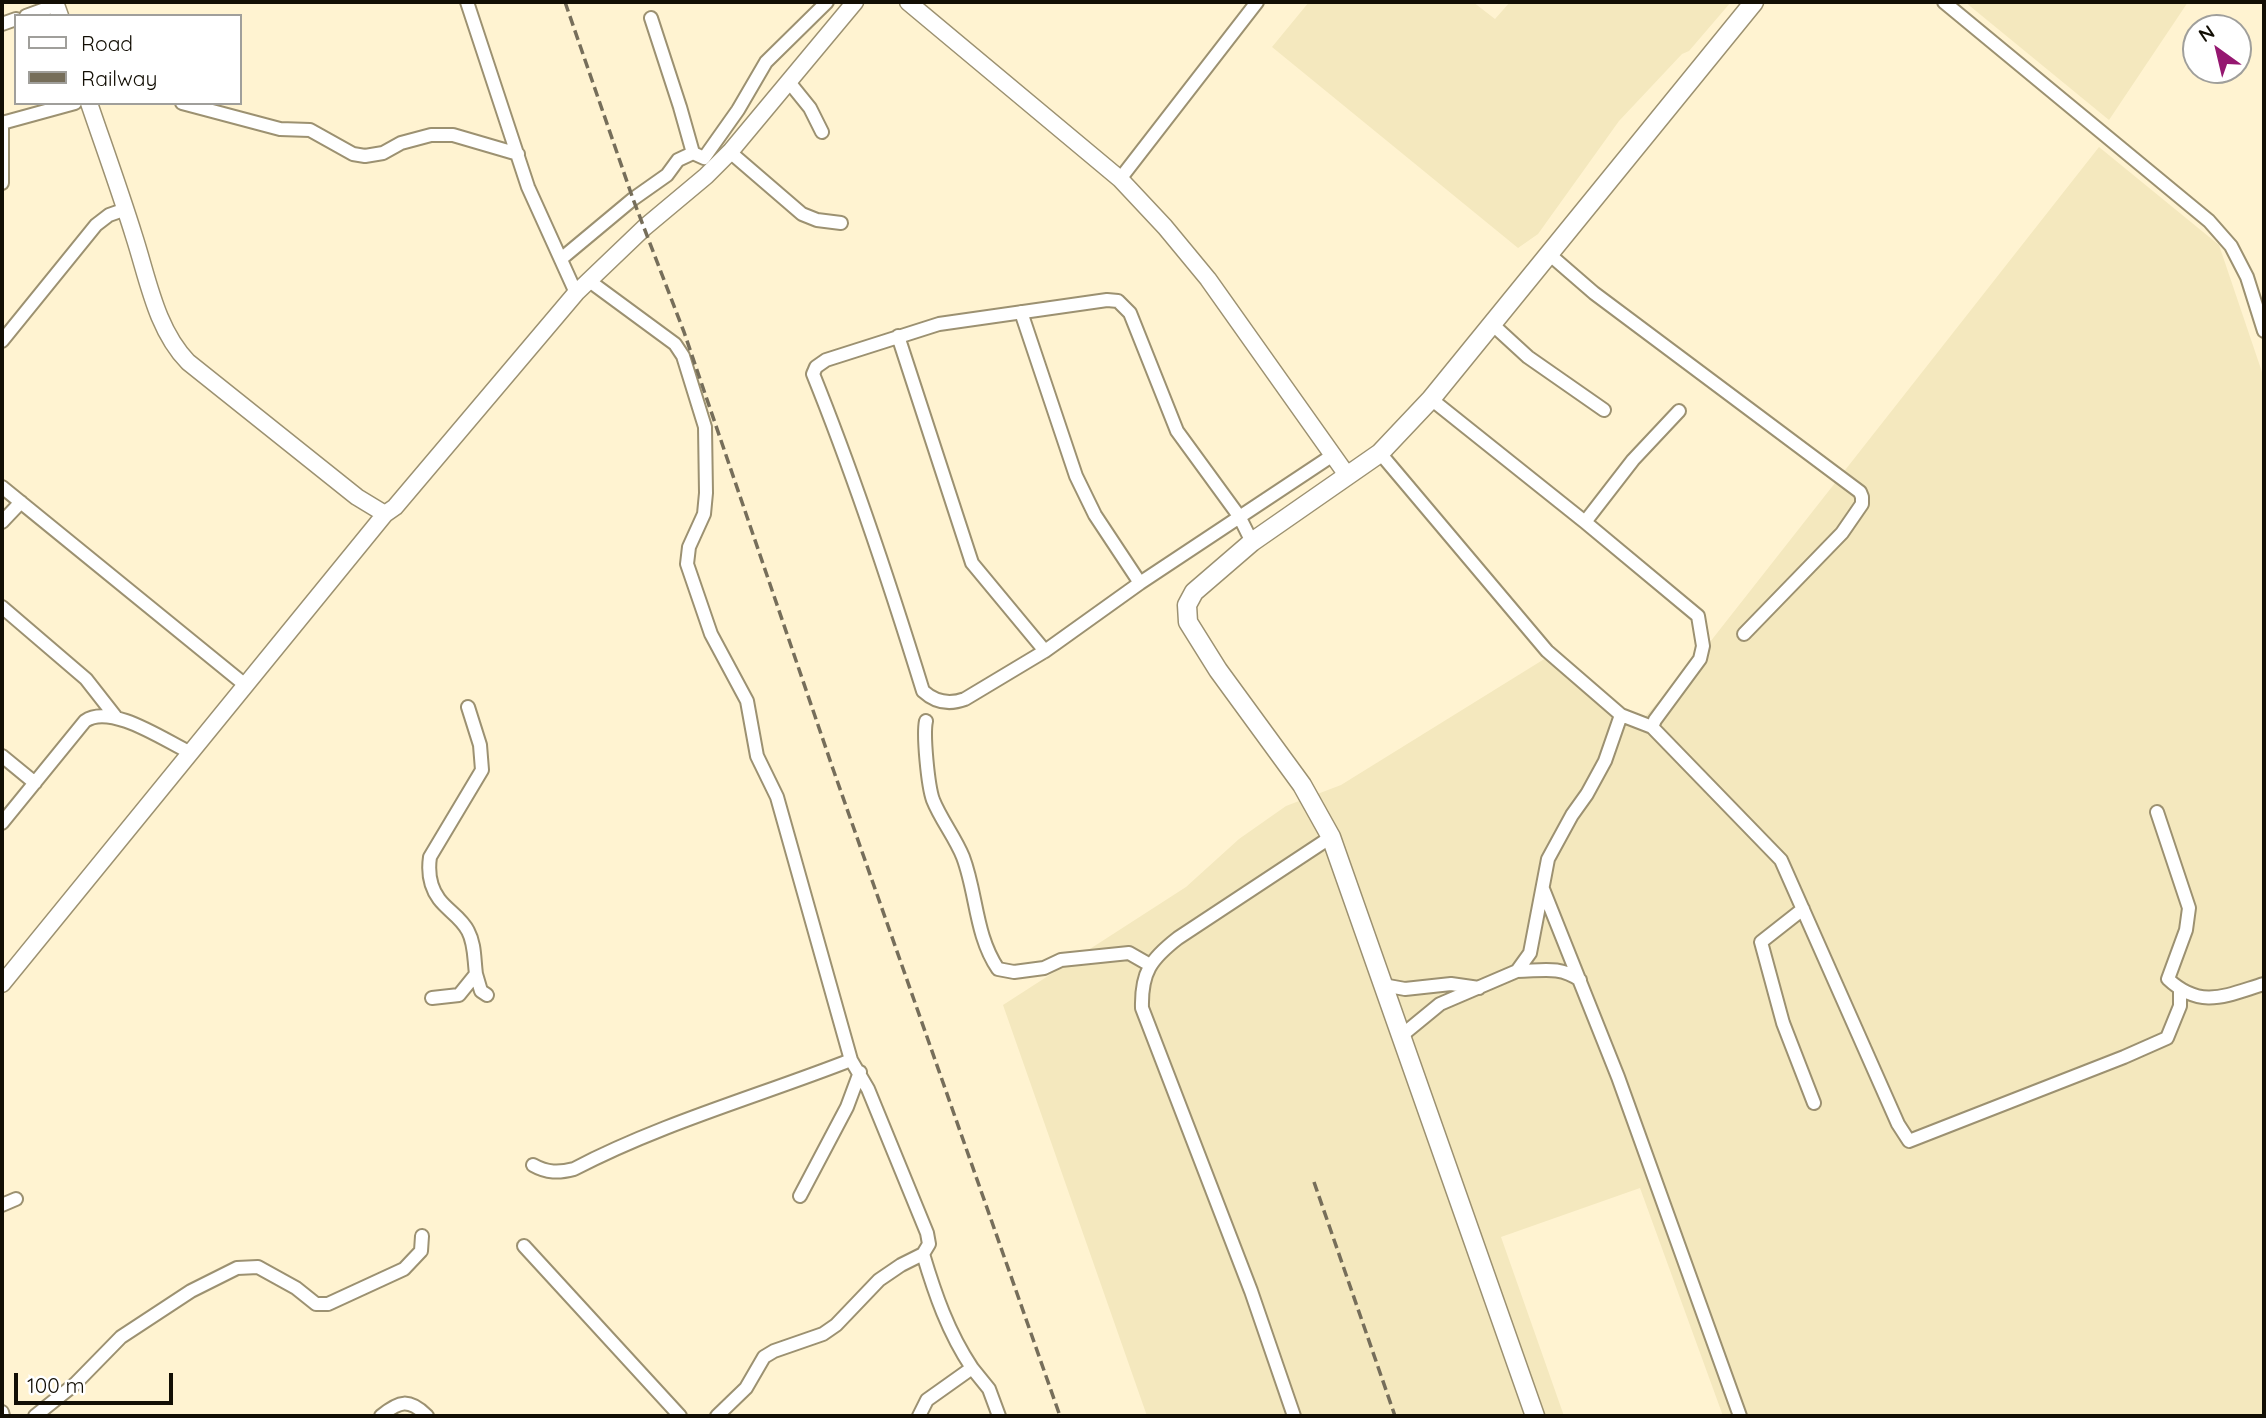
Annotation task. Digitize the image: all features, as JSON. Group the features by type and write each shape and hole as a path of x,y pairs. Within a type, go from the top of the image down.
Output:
{"main road":[{"path":"1535,1416 1331,837 1302,785 1218,670 1188,622 1187,605 1194,592 1252,542 1380,453 1431,399 1754,2"}],"street":[{"path":"467,2 528,187 576,293"},
{"path":"561,259 633,199 667,175 678,160 693,153 704,158 738,110 766,62 827,2"},
{"path":"2,984 384,514 395,508 588,280 730,152 855,2"},
{"path":"908,2 1120,179 1165,227 1208,279 1348,475"},
{"path":"1120,179 1257,2"},
{"path":"1944,2 2209,221 2231,246 2247,277 2264,331"},
{"path":"34,14 57,8"},
{"path":"651,18 693,153"},
{"path":"789,82 810,108 822,132"},
{"path":"2,183 2,123 68,105"},
{"path":"90,105 126,209 161,325 181,355 357,497 384,514"},
{"path":"190,105 280,129 318,132 353,154 365,156 383,153 401,143 431,135 453,135 518,154"},
{"path":"730,152 802,214 817,220 841,223"},
{"path":"2,341 96,225 109,215 126,209"},
{"path":"1549,254 1594,293 1860,492 1862,504 1842,533 1744,634"},
{"path":"588,280 675,344 683,356 705,427 704,514 689,547 687,564 711,634 747,701 757,756 777,797 851,1060 860,1072 927,1233 929,1244 923,1254 879,1280 836,1325 823,1334 764,1357 746,1388 717,1416"},
{"path":"1252,542 1239,516 1178,431 1130,313 1118,301 1107,300 939,324 827,360 816,367 813,374 846,457 923,691 930,698 955,703 1045,650 1239,516 1333,456"},
{"path":"1021,312 1076,476 1096,515 1140,583"},
{"path":"1492,324 1528,357 1604,410"},
{"path":"898,336 972,563 1045,650"},
{"path":"1431,399 1698,616 1703,646 1700,659 1652,727"},
{"path":"1585,522 1633,460 1679,411"},
{"path":"1380,453 1547,651 1620,715 1652,727 1781,860 1898,1124 1909,1141 2167,1038 2180,1006 2180,990"},
{"path":"2,487 244,684"},
{"path":"2,522 21,502"},
{"path":"2,607 86,679 115,716"},
{"path":"468,707 481,745 482,770 430,857 428,871 439,899 458,915 467,928 472,940 481,992 487,995"},
{"path":"2,823 85,721 99,715 115,716 189,752"},
{"path":"1517,971 1530,953 1548,859 1605,761 1615,739 1620,715"},
{"path":"926,721 932,798 963,857 990,958 998,969 1014,972 1044,968 1061,960 1129,953 1150,965"},
{"path":"2,756 35,783"},
{"path":"2157,812 2189,908 2186,930 2168,979 2180,990 2213,999 2264,984"},
{"path":"1294,1416 1251,1291 1142,1008 1141,992 1150,965 1159,953 1331,837"},
{"path":"1543,889 1581,981 1688,1265 1740,1416"},
{"path":"1803,909 1760,942 1783,1023 1814,1103"},
{"path":"1401,1036 1440,1004 1517,971 1556,969 1568,972 1581,981"},
{"path":"432,998 459,995 476,974"},
{"path":"1382,985 1405,989 1451,984 1481,988"},
{"path":"533,1165 541,1170 560,1173 575,1170 670,1125 851,1060"},
{"path":"800,1196 846,1107 860,1072"},
{"path":"2,1205 16,1199"},
{"path":"35,1416 75,1384 121,1337 191,1291 237,1268 258,1267 296,1288 316,1304 328,1304 404,1269 421,1251 422,1236"},
{"path":"524,1246 680,1416"},
{"path":"923,1254 940,1310 959,1349 989,1389 999,1416"},
{"path":"919,1416 927,1400 972,1367"},
{"path":"381,1416 394,1405 405,1403 413,1405 427,1416"}],"shaded area":[{"path":"1309,2 1473,2 1495,19 1510,2 1731,2 1689,51 1682,54 1619,121 1538,234 1518,248 1272,47"},
{"path":"1965,2 2188,2 2109,120"},
{"path":"2099,147 2219,245 2264,378 2264,1416 1723,1416 1640,1188 1501,1237 1564,1416 1147,1416 1003,1005 1186,887 1239,839 1286,806 1341,785 1554,653 1595,693 1642,720 1699,656"}],"railway":[{"path":"565,2 633,199 684,332 833,769 1060,1416"},
{"path":"1314,1182 1395,1416"}]}
